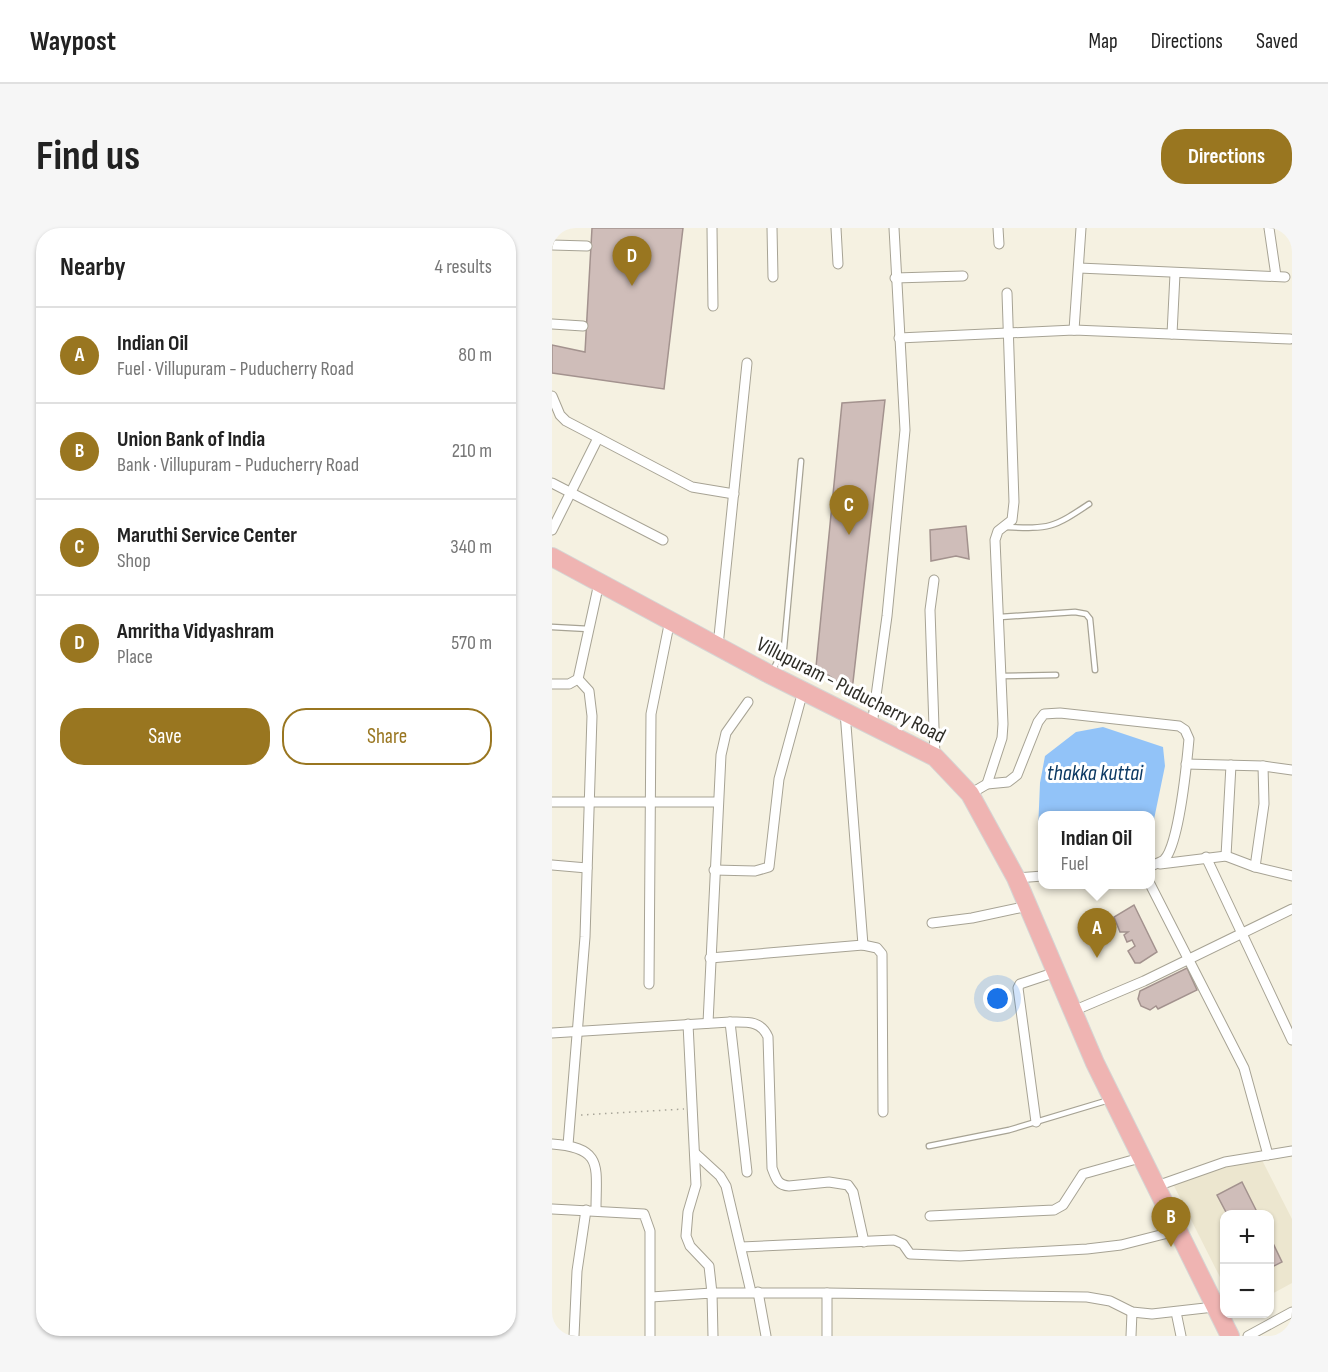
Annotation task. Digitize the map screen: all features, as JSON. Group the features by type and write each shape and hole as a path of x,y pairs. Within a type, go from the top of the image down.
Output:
{"highway":[{"name":"Villupuram - Puducherry Road","path":"552,557 803,692 935,757 970,794 1016,878 1112,1100 1230,1336"}],"street":[{"path":"712,228 714,306"},
{"path":"772,228 773,277"},
{"path":"836,228 838,264"},
{"path":"872,725 887,616 905,430 894,228"},
{"path":"999,228 999,244"},
{"path":"1074,330 1082,228"},
{"path":"1079,268 1281,277 1269,228"},
{"path":"552,245 587,246"},
{"path":"1172,334 1175,274"},
{"path":"895,278 963,276"},
{"path":"987,784 1002,738 1000,617 995,540 998,531 1006,527 1011,520 1014,483 1006,333 1007,293"},
{"path":"552,324 583,326"},
{"path":"899,338 1074,330 1290,339"},
{"path":"718,646 747,363"},
{"path":"552,396 560,415 566,421 692,487 734,494"},
{"path":"552,530 598,438"},
{"path":"552,483 663,540"},
{"path":"934,580 930,610 935,757"},
{"path":"552,684 569,684 578,679 599,583"},
{"path":"649,984 651,714 670,620"},
{"path":"568,1146 578,1031 587,868 592,700 589,691 578,679"},
{"path":"714,870 755,871 769,867 779,779 803,692"},
{"path":"708,1023 718,802 726,733 748,702"},
{"path":"845,712 863,945"},
{"path":"970,794 987,784 1008,782 1017,775 1038,722 1044,714 1179,726 1185,730 1189,739 1186,764 1171,846 1164,859 1155,864"},
{"path":"1186,764 1263,766 1292,770"},
{"path":"1226,856 1231,765"},
{"path":"1255,867 1264,804 1263,766"},
{"path":"552,802 588,800 718,802"},
{"path":"1155,865 1226,856 1255,867 1292,876"},
{"path":"1206,857 1292,1040"},
{"path":"552,865 587,868"},
{"path":"1016,878 1038,876"},
{"path":"1152,889 1244,1068 1268,1155"},
{"path":"932,922 972,918 1028,906"},
{"path":"1073,1011 1144,981 1292,909"},
{"path":"710,958 863,945 877,948 882,954 883,1113"},
{"path":"1036,1122 1018,988 1020,984 1056,972"},
{"path":"552,1033 730,1022 758,1024 765,1028 768,1037 772,1168 776,1180 789,1186 829,1182 848,1185 854,1192 864,1242"},
{"path":"730,1022 747,1172"},
{"path":"688,1024 696,1185 688,1212 686,1236 690,1246 709,1266 713,1336"},
{"path":"552,1144 585,1150 591,1155 594,1163 596,1210"},
{"path":"1154,1186 1225,1162 1292,1150"},
{"path":"696,1154 720,1176 726,1186 766,1336"},
{"path":"930,1216 1054,1210 1063,1205 1083,1174 1140,1158"},
{"path":"552,1209 638,1211 648,1219 650,1336"},
{"path":"574,1336 578,1270 586,1210"},
{"path":"741,1247 894,1240 903,1244 910,1254 960,1256 1087,1249 1121,1245 1176,1231"},
{"path":"651,1297 755,1292 904,1293 1087,1297 1110,1301 1132,1312 1176,1312 1214,1307"},
{"path":"827,1293 827,1336"},
{"path":"1131,1336 1132,1312"},
{"path":"1176,1312 1181,1336"},
{"path":"1248,1336 1292,1312"}],"lane":[{"path":"769,674 779,661 784,648 801,461"},
{"path":"1006,527 1040,529 1054,526 1089,504"},
{"path":"1000,617 1075,612 1086,614 1090,619 1095,670"},
{"path":"552,627 589,629"},
{"path":"1002,676 1056,675"},
{"path":"928,1146 990,1135 1112,1100"}],"path":[{"path":"571,1115 693,1108"}],"shaded area":[{"path":"1261,1158 1292,1219 1292,1283 1274,1293 1274,1210 1220,1210 1220,1277 1172,1182"}],"water":[{"name":"thakka kuttai","path":"1103,727 1163,747 1165,766 1155,814 1155,811 1039,811 1040,783 1045,756 1076,732"}],"building":[{"path":"592,228 683,228 664,389 552,373 552,345 585,352"},
{"path":"885,400 852,691 816,667 842,403"},
{"path":"966,526 969,559 956,556 931,561 930,530"},
{"path":"1134,905 1157,952 1140,963 1135,963 1128,951 1135,946 1132,940 1127,942 1124,935 1128,932 1120,932 1114,917"},
{"path":"1187,968 1197,990 1158,1009 1156,1006 1150,1010 1141,1006 1138,999 1140,991"},
{"path":"1242,1182 1256,1210 1225,1210 1217,1195"},
{"path":"1274,1245 1282,1262 1274,1266"}],"place":[{"name":"Amritha Vidyashram","path":"632,286"},
{"name":"Maruthi Service Center","path":"849,535"},
{"name":"Indian Oil","path":"1097,958"},
{"name":"Union Bank of India","path":"1171,1247"}]}
